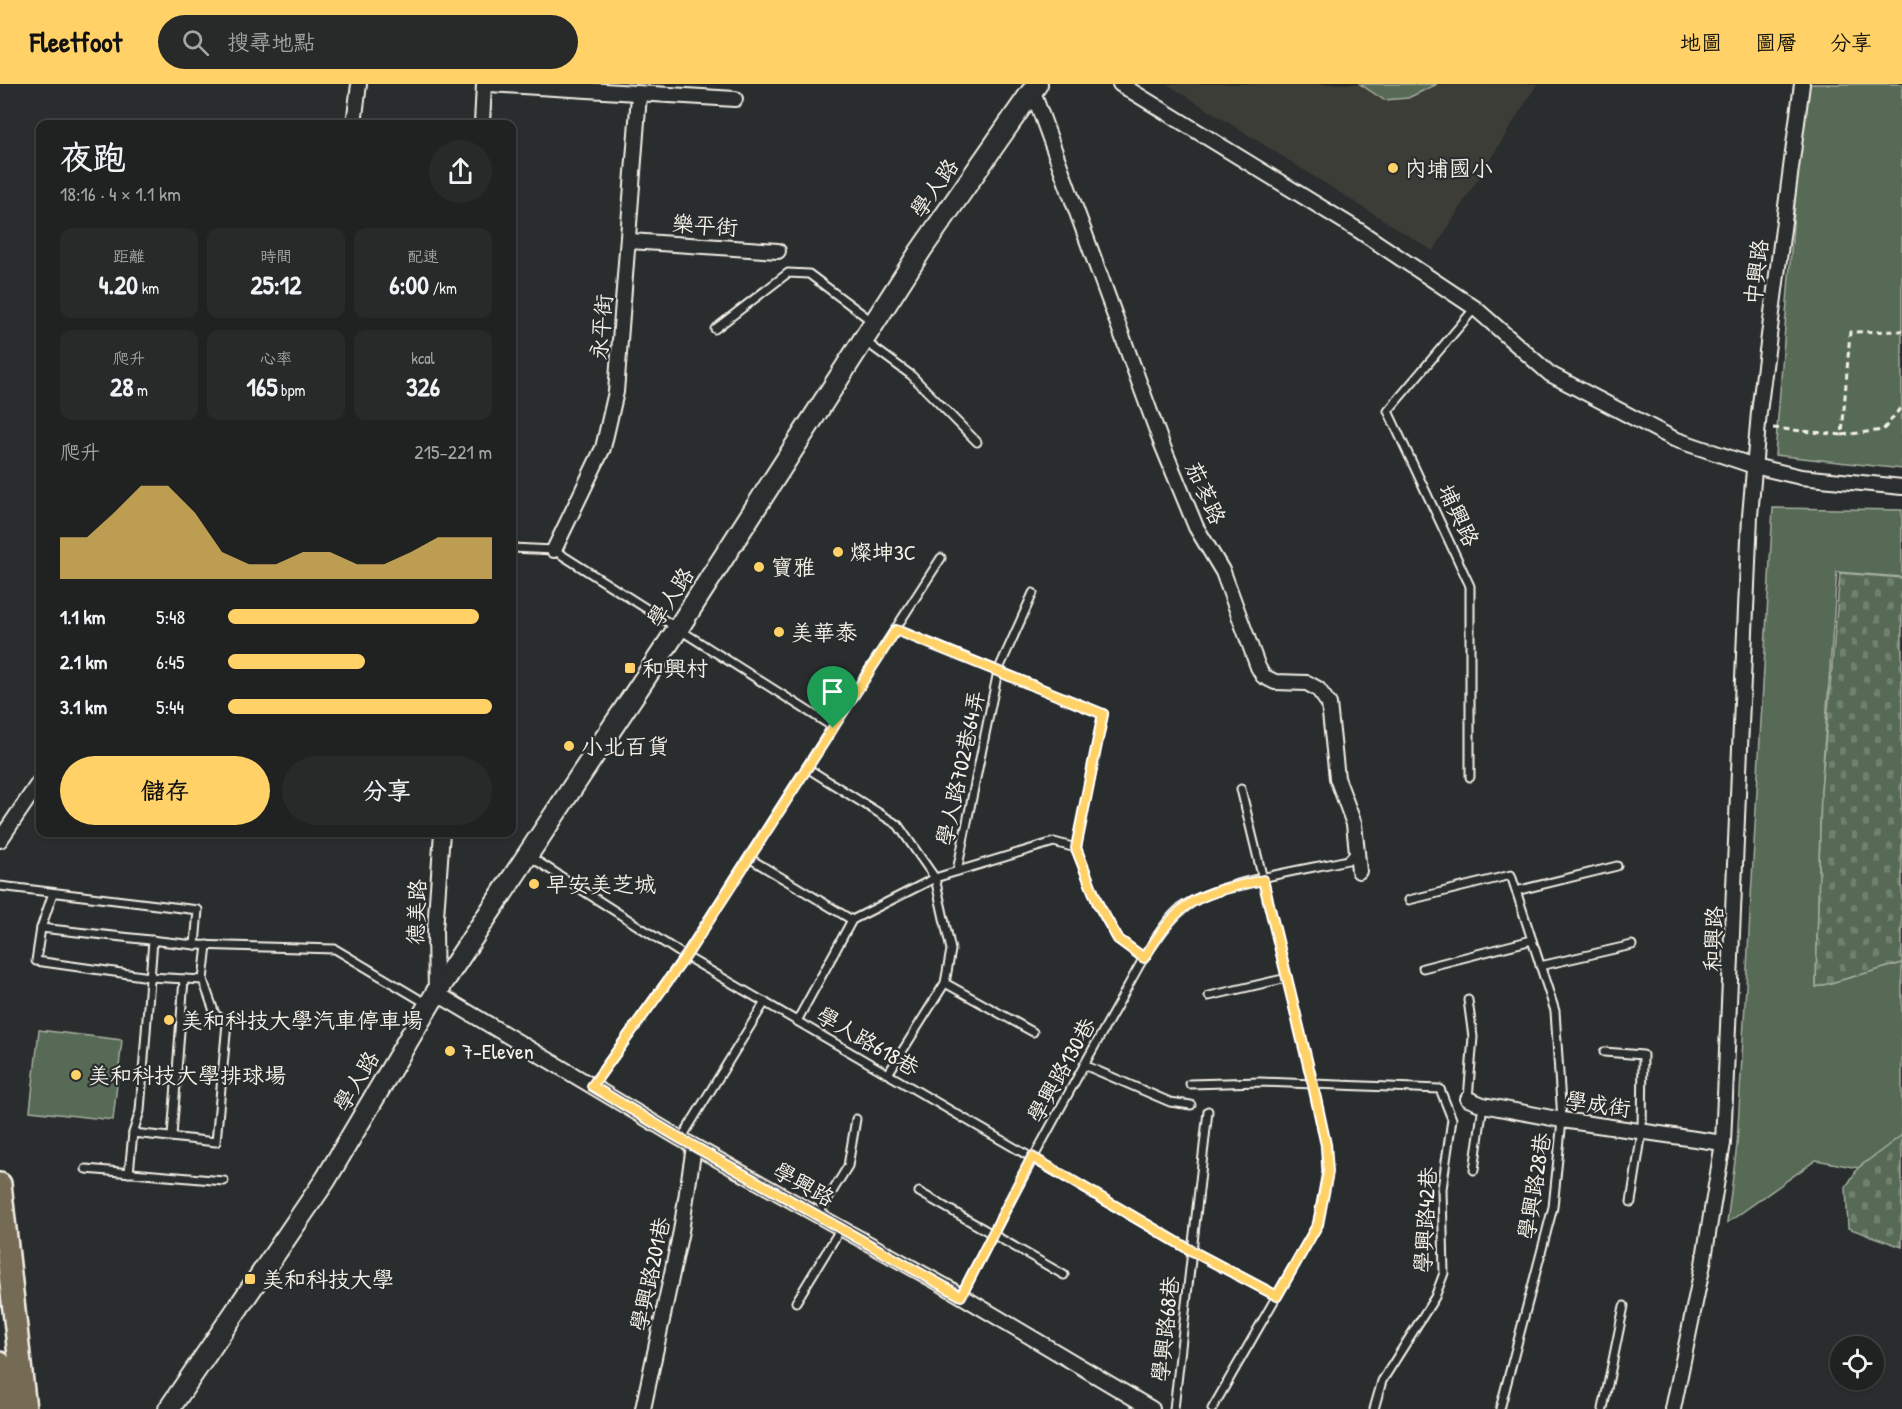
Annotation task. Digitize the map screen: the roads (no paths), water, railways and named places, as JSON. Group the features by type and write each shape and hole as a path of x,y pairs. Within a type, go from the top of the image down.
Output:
{"main road":[{"name":"學人路","path":"170,1409 326,1179 433,999 677,630 921,250 1021,104 1035,88"},
{"path":"0,1184 21,1408"},
{"path":"0,1363 21,1408"}],"street":[{"path":"354,120 359,84"},
{"path":"482,120 484,84"},
{"path":"489,84 639,95 735,99"},
{"path":"1120,84 1358,230 1474,308 1550,374 1674,439 1754,466 1801,477 1902,487"},
{"name":"中興路","path":"1754,466 1802,84"},
{"name":"茄苳路","path":"1035,88 1161,442 1196,527 1223,572 1258,667 1263,676 1275,682 1307,683 1318,689 1329,704 1337,778 1354,824 1359,872"},
{"name":"永平街","path":"554,550 603,448 616,392 630,242 639,95"},
{"name":"樂平街","path":"630,242 778,251"},
{"name":"和興路","path":"1673,1409 1703,1264 1723,1143 1754,466"},
{"path":"0,840 36,787"},
{"name":"德美路","path":"433,999 442,837"},
{"name":"學興路","path":"433,999 592,1086 694,1147 961,1296 1152,1409"},
{"name":"學成街","path":"1468,1099 1483,1105 1562,1120 1723,1143"},
{"name":"學興路201巷","path":"643,1409 681,1231 694,1147"}],"lane":[{"path":"715,329 788,273 809,274 876,323"},
{"name":"埔興路","path":"1470,777 1470,585 1388,411 1474,308"},
{"path":"863,339 911,375 977,442"},
{"path":"516,548 554,550 833,728"},
{"path":"592,1086 686,956 941,558"},
{"name":"學人路702巷64弄","path":"957,871 998,671 1033,593"},
{"path":"896,630 1103,714 1076,848 1098,904 1118,939 1144,958"},
{"path":"807,768 898,825 935,878 951,950 945,983 888,1074"},
{"path":"1212,1409 1318,1224 1328,1172 1326,1145 1313,1085 1241,789"},
{"path":"797,1021 852,920 935,878 1054,842 1076,848"},
{"name":"學興路130巷","path":"961,1296 1032,1157 1144,958 1179,909 1206,892 1347,860 1357,850"},
{"name":"學人路618巷","path":"528,855 686,956 1192,1251 1277,1296"},
{"path":"748,858 852,920"},
{"path":"1409,900 1511,875 1516,891 1617,866"},
{"path":"0,885 198,910 195,945"},
{"name":"學興路28巷","path":"1500,1409 1553,1207 1562,1120 1555,1011 1516,891"},
{"path":"53,893 41,928 36,961 150,977 203,980"},
{"path":"41,928 195,945 335,949 433,999"},
{"path":"129,1173 133,1133 140,1111 153,940"},
{"path":"1423,968 1532,940"},
{"path":"133,1133 216,1142 227,1023 215,1014 203,980 207,945"},
{"path":"1540,966 1632,945"},
{"path":"1209,996 1287,978"},
{"path":"172,1137 184,979"},
{"path":"945,983 1033,1032"},
{"path":"1468,1000 1473,1037 1468,1099"},
{"path":"681,1139 765,1002"},
{"path":"1604,1052 1643,1055 1642,1132 1631,1202"},
{"path":"1084,1065 1170,1102 1191,1105"},
{"name":"學興路42巷","path":"1190,1084 1260,1082 1440,1089 1452,1119 1442,1189 1444,1273 1435,1297 1382,1381 1374,1409"},
{"path":"1474,1170 1483,1105"},
{"name":"學興路68巷","path":"1174,1409 1208,1111"},
{"path":"818,1215 848,1166 856,1119"},
{"path":"86,1168 224,1181"},
{"path":"919,1192 1064,1275"},
{"path":"796,1302 841,1228"},
{"path":"1603,1409 1624,1306"}],"place":[{"name":"內埔國小","path":"1393,168"},
{"name":"燦坤3C","path":"838,552"},
{"name":"寶雅","path":"759,567"},
{"name":"美華泰","path":"779,632"},
{"name":"和興村","path":"630,668"},
{"name":"小北百貨","path":"569,746"},
{"name":"早安美芝城","path":"534,884"},
{"name":"美和科技大學汽車停車場","path":"169,1020"},
{"name":"7-Eleven","path":"450,1051"},
{"name":"美和科技大學排球場","path":"76,1075"},
{"name":"美和科技大學","path":"250,1279"}]}
